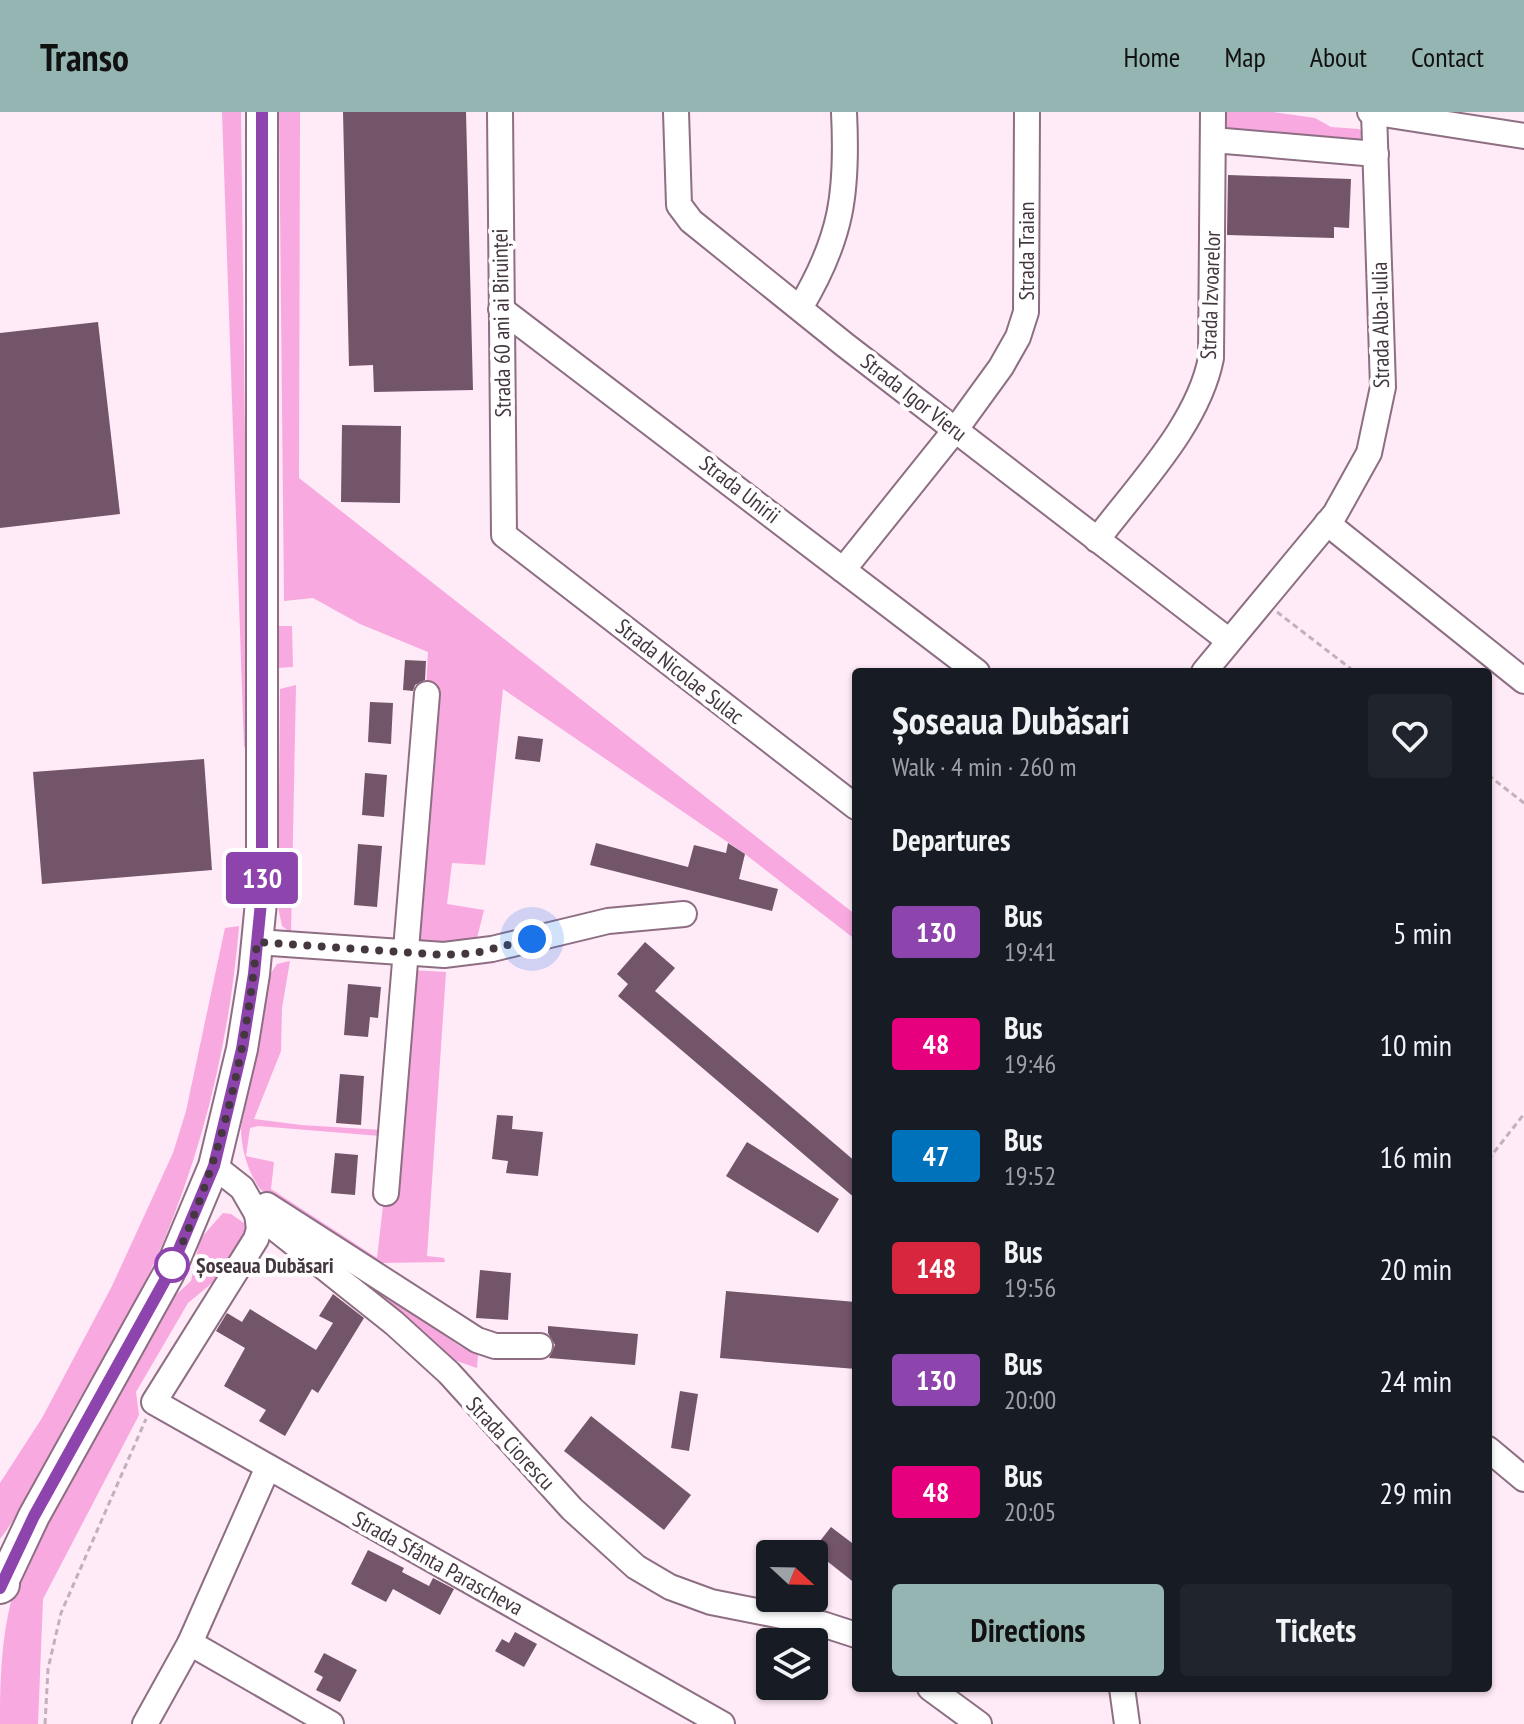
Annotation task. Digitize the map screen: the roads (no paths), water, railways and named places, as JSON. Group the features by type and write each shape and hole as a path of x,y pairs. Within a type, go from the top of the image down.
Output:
{"main road":[{"path":"0,1586 34,1516 169,1273 214,1166 242,1049 262,892 262,112"}],"street":[{"name":"Strada 60 ani ai Biruinței","path":"500,112 504,535"},
{"name":"Strada Igor Vieru","path":"676,112 679,205 714,240 1228,640"},
{"path":"800,308 825,259 842,210 844,112"},
{"name":"Strada Traian","path":"843,570 956,429 1001,367 1018,337 1026,312 1027,112"},
{"name":"Strada Izvoarelor","path":"1097,540 1194,410 1206,383 1211,358 1213,112"},
{"path":"1373,112 1524,136"},
{"name":"Strada Alba-Iulia","path":"1207,668 1327,523 1369,453 1383,387 1373,112"},
{"path":"1213,140 1376,154"},
{"name":"Strada Unirii","path":"501,309 972,668"},
{"path":"1327,523 1524,681"},
{"name":"Strada Nicolae Sulac","path":"504,535 852,804"},
{"path":"386,1193 427,694"},
{"path":"257,942 407,955 476,953 608,921 684,914"},
{"name":"Strada Ciorescu","path":"214,1166 242,1188 257,1214 394,1323 449,1373 572,1509 636,1567 670,1587 711,1602 796,1618 852,1634"},
{"path":"242,1188 477,1340 495,1346 540,1346"},
{"name":"Strada Sfânta Parascheva","path":"257,1214 259,1229 256,1239 154,1402 722,1724"},
{"path":"1492,1452 1524,1479"},
{"path":"145,1724 190,1643 268,1467"},
{"path":"190,1643 331,1724"},
{"path":"935,1692 979,1724"},
{"path":"1123,1692 1127,1724"}],"place":[{"name":"Șoseaua Dubăsari","path":"172,1265"}]}
